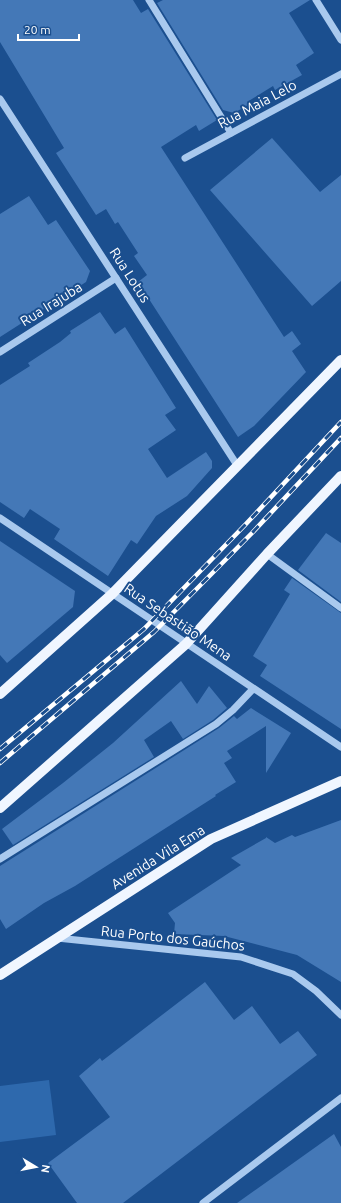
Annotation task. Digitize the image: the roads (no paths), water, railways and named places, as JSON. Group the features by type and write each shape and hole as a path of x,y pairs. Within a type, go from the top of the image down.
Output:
{"main road":[{"path":"0,694 112,594 341,360"},
{"path":"0,808 186,644 266,554 341,476"},
{"name":"Avenida Vila Ema","path":"0,975 211,839 326,786 341,781"}],"street":[{"path":"149,0 231,133"},
{"path":"316,0 341,40"},
{"name":"Rua Maia Lelo","path":"185,158 341,74"},
{"name":"Rua Lotus","path":"0,99 237,465"},
{"name":"Rua Irajuba","path":"0,352 116,278"},
{"name":"Rua Sebastião Mena","path":"0,518 341,748"},
{"path":"266,554 341,608"},
{"path":"0,859 216,724 233,710 253,689"},
{"name":"Rua Porto dos Gaúchos","path":"57,938 241,957 293,974 316,991 341,1015"},
{"path":"203,1203 341,1098"}],"railway":[{"path":"0,749 144,629 245,525 341,422"},
{"path":"0,763 154,632 252,533 341,438"}]}
